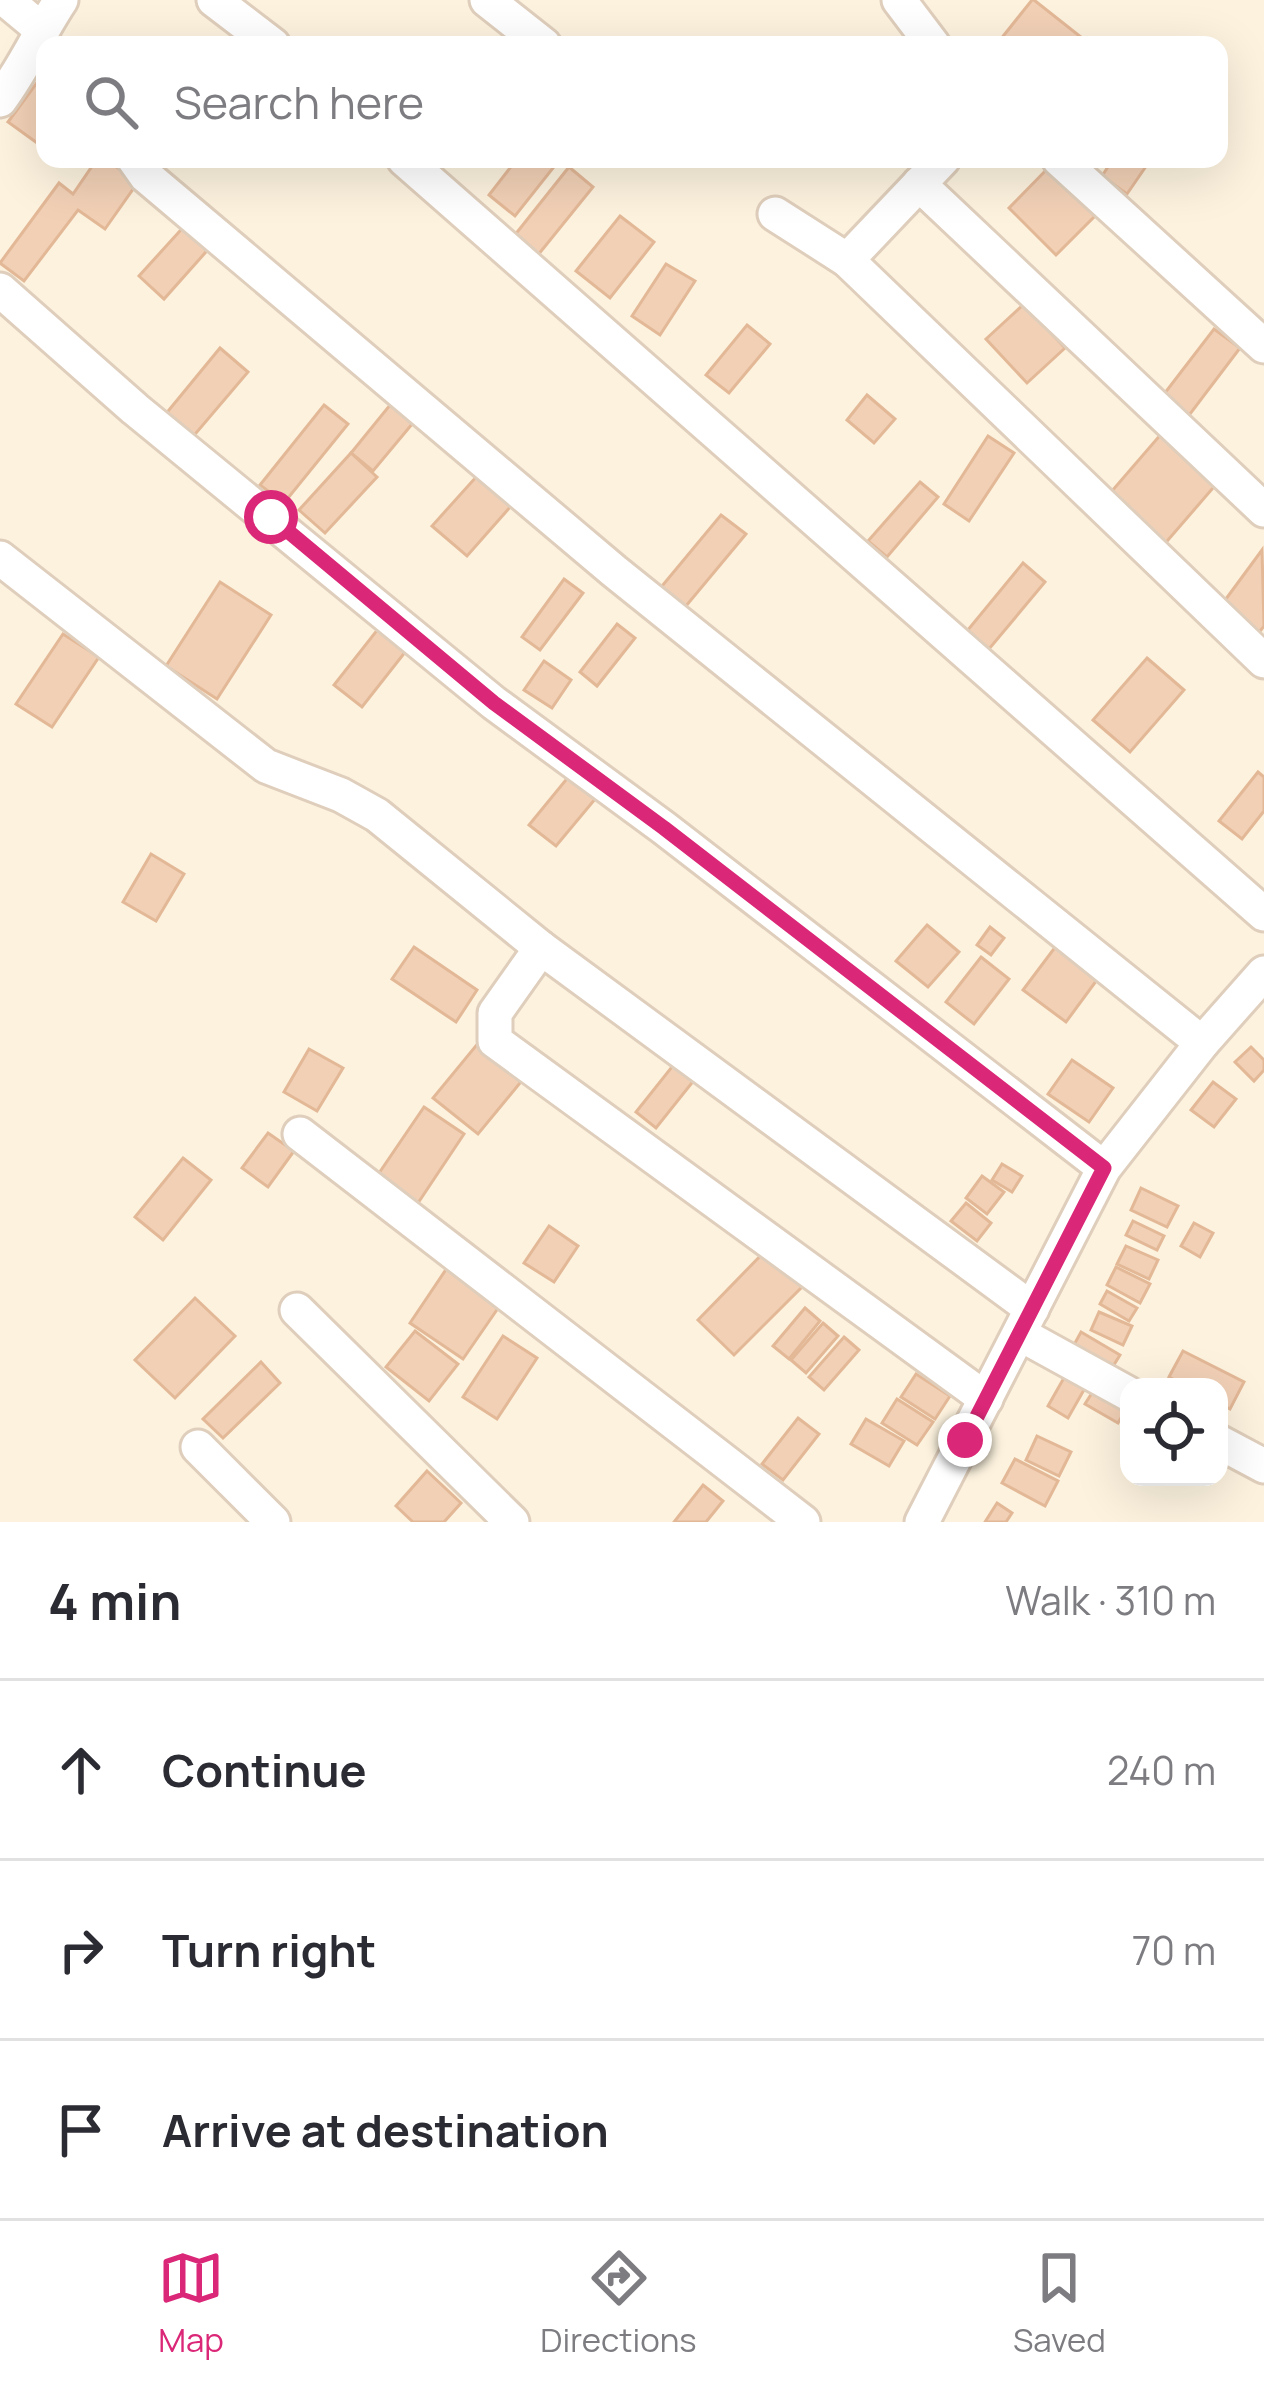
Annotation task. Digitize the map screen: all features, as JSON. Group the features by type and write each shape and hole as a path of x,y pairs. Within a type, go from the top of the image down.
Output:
{"street":[{"path":"6,0 36,40"},
{"path":"44,36 62,0"},
{"path":"214,0 261,36"},
{"path":"487,0 533,36"},
{"path":"898,0 926,36"},
{"path":"0,100 36,51"},
{"path":"140,168 614,572 1202,1043"},
{"path":"414,168 1264,914"},
{"path":"848,260 934,168"},
{"path":"1069,168 1264,346"},
{"path":"919,184 1264,510"},
{"path":"775,214 848,260 1264,661"},
{"path":"0,290 135,409 494,703 664,828 1104,1168"},
{"path":"0,558 266,766 377,815 1026,1322 1120,1388"},
{"path":"542,948 494,1013 494,1041 986,1399"},
{"path":"922,1522 1104,1168 1264,973"},
{"path":"300,1135 803,1522"},
{"path":"298,1310 512,1522"},
{"path":"198,1447 273,1522"},
{"path":"1228,1447 1264,1466"}],"building":[{"path":"1034,0 1080,36 1003,36"},
{"path":"36,84 36,142 8,122"},
{"path":"91,168 118,168 138,182 105,229 78,210 24,281 0,263 59,183 73,194"},
{"path":"510,168 553,168 515,216 489,195"},
{"path":"568,168 593,187 538,255 514,236"},
{"path":"1048,168 1056,168 1100,211 1056,255 1009,208"},
{"path":"1107,168 1145,168 1127,194 1102,176"},
{"path":"620,216 654,242 610,298 576,271"},
{"path":"188,222 213,244 164,299 139,276"},
{"path":"666,264 695,281 660,335 632,316"},
{"path":"1024,304 1065,348 1027,383 986,339"},
{"path":"747,325 770,344 729,393 706,375"},
{"path":"1214,329 1240,348 1187,418 1161,398"},
{"path":"220,348 248,372 191,439 164,416"},
{"path":"867,395 895,419 874,443 847,420"},
{"path":"324,405 348,424 284,503 260,485"},
{"path":"390,405 413,423 373,471 351,453"},
{"path":"1162,433 1219,481 1162,547 1105,499"},
{"path":"988,436 1014,453 969,521 944,504"},
{"path":"351,453 377,477 325,533 299,510"},
{"path":"477,476 511,506 467,556 432,526"},
{"path":"920,482 938,497 887,557 868,541"},
{"path":"721,515 746,534 681,612 657,592"},
{"path":"1262,550 1264,626 1257,635 1220,607"},
{"path":"1023,563 1045,582 989,649 967,631"},
{"path":"564,579 583,593 540,650 522,637"},
{"path":"220,582 271,615 217,699 166,666"},
{"path":"617,624 635,638 597,686 580,672"},
{"path":"378,629 406,651 362,707 334,685"},
{"path":"63,634 99,657 52,727 16,704"},
{"path":"1147,658 1184,690 1130,752 1093,720"},
{"path":"544,661 571,680 552,708 524,690"},
{"path":"574,770 601,792 556,846 529,825"},
{"path":"1258,772 1264,777 1264,811 1242,839 1219,821"},
{"path":"151,854 184,874 156,921 123,902"},
{"path":"927,925 959,952 928,987 896,961"},
{"path":"990,927 1004,938 991,955 977,945"},
{"path":"1059,942 1102,973 1066,1022 1023,990"},
{"path":"414,947 477,990 456,1022 392,979"},
{"path":"981,957 1009,979 974,1024 946,1002"},
{"path":"484,1036 529,1072 478,1134 433,1098"},
{"path":"1251,1047 1264,1060 1264,1070 1254,1081 1235,1062"},
{"path":"309,1049 343,1068 317,1111 284,1092"},
{"path":"1072,1060 1113,1088 1089,1122 1048,1094"},
{"path":"675,1063 695,1079 656,1128 636,1112"},
{"path":"1213,1082 1236,1099 1214,1127 1191,1110"},
{"path":"424,1107 464,1134 416,1206 375,1179"},
{"path":"268,1133 294,1151 268,1187 242,1168"},
{"path":"183,1158 211,1180 163,1240 135,1217"},
{"path":"1002,1164 1022,1176 1012,1192 992,1180"},
{"path":"982,1176 1004,1192 987,1214 966,1198"},
{"path":"1141,1188 1178,1206 1167,1227 1131,1210"},
{"path":"966,1203 991,1223 977,1241 951,1221"},
{"path":"1133,1221 1164,1236 1157,1250 1126,1235"},
{"path":"1194,1223 1213,1233 1200,1257 1181,1246"},
{"path":"549,1226 578,1246 554,1282 524,1263"},
{"path":"1126,1246 1158,1260 1149,1279 1117,1264"},
{"path":"767,1249 804,1285 734,1355 698,1320"},
{"path":"449,1265 503,1301 463,1359 410,1323"},
{"path":"1116,1267 1150,1284 1140,1303 1107,1285"},
{"path":"1107,1291 1137,1308 1129,1321 1100,1304"},
{"path":"195,1298 235,1336 175,1398 135,1360"},
{"path":"805,1308 820,1321 789,1359 773,1346"},
{"path":"1099,1312 1132,1326 1123,1345 1091,1330"},
{"path":"823,1323 838,1336 806,1373 791,1360"},
{"path":"415,1331 458,1364 429,1401 386,1367"},
{"path":"1081,1332 1120,1355 1107,1376 1069,1354"},
{"path":"503,1336 537,1358 497,1419 463,1397"},
{"path":"844,1337 859,1350 824,1390 809,1377"},
{"path":"1183,1351 1244,1382 1230,1409 1228,1378 1169,1377"},
{"path":"261,1362 280,1383 223,1438 203,1419"},
{"path":"1069,1369 1089,1381 1068,1418 1048,1406"},
{"path":"916,1374 950,1396 935,1419 901,1397"},
{"path":"1097,1385 1120,1399 1120,1420 1118,1423 1085,1404"},
{"path":"897,1399 933,1422 917,1445 882,1423"},
{"path":"798,1418 819,1434 783,1480 762,1464"},
{"path":"866,1419 904,1441 889,1466 851,1444"},
{"path":"1037,1436 1071,1452 1059,1476 1026,1460"},
{"path":"1015,1459 1058,1481 1045,1506 1002,1483"},
{"path":"427,1471 461,1503 444,1522 413,1522 396,1506"},
{"path":"703,1485 723,1501 706,1522 674,1522"},
{"path":"997,1503 1012,1513 1006,1522 985,1522"}],"route":[{"path":"271,517 494,703 664,828 1104,1168 965,1440"}]}
